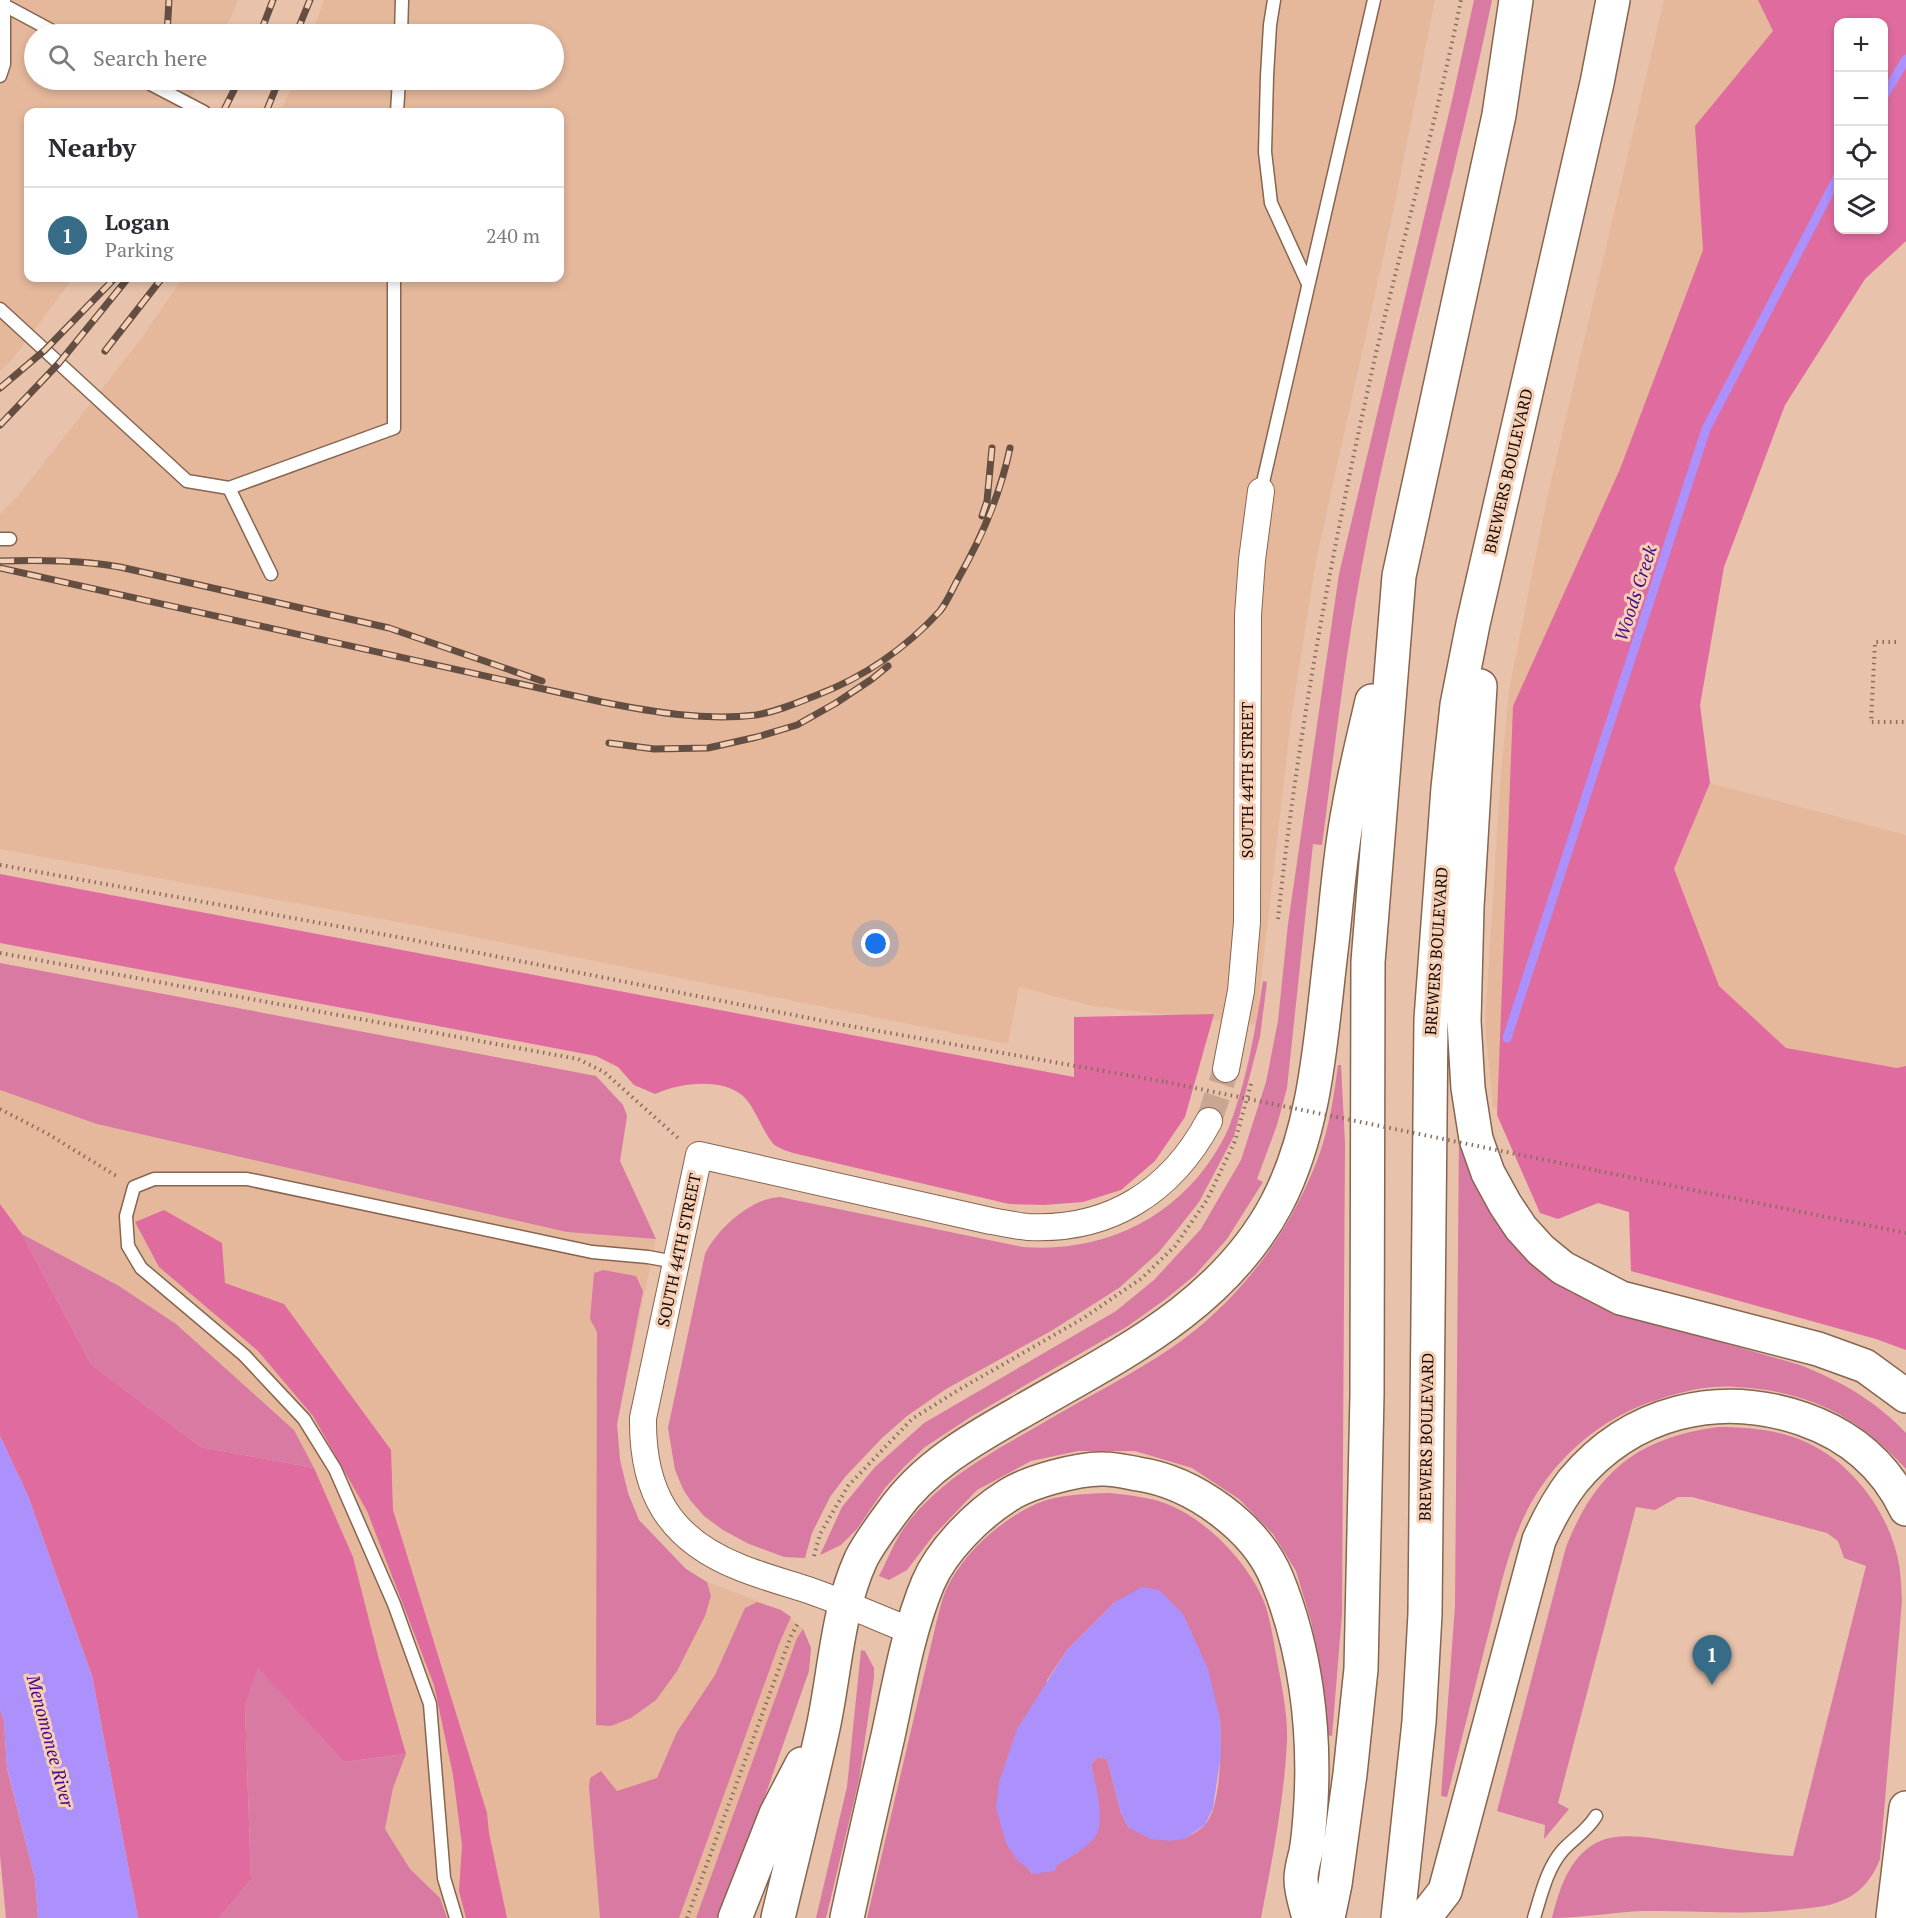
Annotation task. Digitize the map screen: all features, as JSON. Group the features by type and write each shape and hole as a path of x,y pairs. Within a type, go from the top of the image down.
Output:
{"highway":[{"path":"778,1918 823,1725 845,1605 862,1558 895,1509 919,1482 971,1440 1142,1341 1195,1304 1224,1276 1259,1231 1277,1203 1303,1135 1314,1086 1348,810 1499,115 1516,0"},
{"name":"BREWERS BOULEVARD","path":"1398,1918 1419,1722 1425,1614 1431,1019 1441,870 1457,705 1496,523 1597,83 1613,0"},
{"path":"1496,523 1480,690 1467,907 1464,1021 1468,1088 1476,1139 1488,1173 1521,1228 1541,1250 1563,1268 1621,1298 1818,1349 1865,1366 1906,1396"},
{"path":"1328,1918 1350,1774 1361,1669 1367,1395 1368,962 1399,576"},
{"path":"1424,1918 1445,1891 1539,1540 1572,1482 1591,1462 1616,1442 1648,1423 1683,1410 1710,1406 1746,1406 1781,1411 1823,1426 1847,1439 1880,1468 1894,1486 1906,1509"},
{"path":"847,1918 911,1631 929,1581 947,1552 969,1526 1008,1495 1038,1482 1103,1469 1157,1477 1190,1491 1219,1509 1252,1540 1275,1575 1294,1628 1303,1671 1310,1730 1311,1800 1307,1847 1301,1880 1309,1918"},
{"path":"735,1918 776,1814 823,1725"},
{"path":"1893,1917 1906,1808"}],"street":[{"name":"SOUTH 44TH STREET","path":"1226,1068 1241,991 1247,922 1248,615 1252,560 1262,491"},
{"name":"SOUTH 44TH STREET","path":"911,1631 738,1567 699,1546 671,1520 656,1496 647,1472 642,1446 643,1418 699,1155 991,1221 1027,1227 1062,1226 1095,1219 1126,1208 1145,1197 1189,1155 1209,1121"}],"lane":[{"path":"401,24 402,0"},
{"path":"1274,0 1267,76 1266,162 1271,203 1308,284"},
{"path":"1262,491 1374,0"},
{"path":"0,76 4,64 4,3 41,24"},
{"path":"162,90 196,108"},
{"path":"397,108 398,90"},
{"path":"0,309 187,482 229,488 394,428 394,282"},
{"path":"229,488 271,574"},
{"path":"456,1918 444,1878 430,1704 394,1604 335,1469 304,1419 244,1355 141,1268 128,1246 126,1215 134,1186 154,1179 247,1179 592,1252 675,1262"},
{"path":"1534,1918 1543,1888 1554,1864 1563,1850 1590,1826 1596,1816"}],"path":[{"path":"1896,642 1875,642 1871,722 1906,722"},
{"path":"0,865 403,938 839,1024 1166,1082 1906,1233"},
{"path":"0,953 578,1059 604,1072 699,1155"},
{"path":"0,1109 48,1134 134,1186"},
{"path":"687,1918 791,1636 798,1623"}],"shaded area":[{"path":"0,0 238,0 227,24 24,24 24,90 195,90 185,108 24,108 24,282 70,282 12,360 0,371"},
{"path":"324,0 1435,0 1394,208 1316,561 1291,719 1256,1025 1092,1006 1019,987 1008,1044 404,923 0,849 0,514 18,496 140,340 180,282 564,282 564,108 281,108 291,90 564,90 564,24 316,24"},
{"path":"1474,0 1492,0 1379,480 1365,549 1346,660 1322,845 1313,844 1287,1088 1277,1125 1257,1179 1263,1182 1227,1239 1195,1275 1128,1326 972,1416 925,1447 885,1488 857,1529 841,1545 820,1555 842,1507 875,1467 924,1423 1116,1311 1154,1280 1201,1229 1241,1160 1266,1082 1278,1021 1288,924 1339,574"},
{"path":"1664,0 1906,0 1906,241 1865,279 1785,405 1724,567 1700,705 1710,783 1906,835 1906,1191 1493,1108 1485,1023 1500,784 1509,691 1547,498"},
{"path":"1758,0 1906,0 1906,241 1865,279 1785,405 1724,567 1700,705 1710,783 1674,869 1719,986 1786,1048 1897,1068 1906,1066 1906,1350 1876,1339 1631,1271 1629,1212 1598,1203 1558,1219 1540,1213 1497,1115 1513,706 1620,469 1703,250 1695,126 1773,31"},
{"path":"0,874 1074,1077 1074,1017 1214,1014 1185,1117 1155,1161 1121,1190 1083,1202 1044,1205 1009,1204 782,1149 772,1143 752,1107 743,1096 724,1086 687,1085 655,1094 634,1085 618,1067 596,1056 0,943"},
{"path":"0,963 596,1076 623,1105 627,1116 620,1161 656,1239 617,1424 620,1460 628,1493 639,1520 686,1569 702,1580 781,1610 803,1629 811,1648 809,1671 722,1918 447,1918 440,1898 410,1869 385,1829 393,1788 406,1754 353,1557 294,1430 176,1324 119,1286 22,1234 0,1204"},
{"path":"0,963 596,1076 623,1105 627,1116 620,1161 656,1239 567,1232 97,1124 0,1090"},
{"path":"1263,981 1267,982 1260,1037 1234,1136 1199,1202 1158,1253 1119,1288 1051,1331 946,1389 907,1416 882,1438 845,1477 830,1497 812,1533 805,1558 784,1557 749,1544 723,1530 704,1516 683,1489 675,1470 668,1428 705,1254 710,1244 726,1225 758,1203 780,1197 1023,1247 1079,1244 1106,1238 1131,1228 1155,1215 1177,1198 1197,1178 1224,1138 1246,1073"},
{"path":"1338,1065 1341,1065 1345,1143 1342,1614 1332,1736 1328,1735 1320,1665 1311,1621 1296,1571 1273,1534 1239,1499 1192,1468 1135,1451 1078,1451 1031,1461 977,1490 933,1536 907,1570 889,1580 879,1576 904,1528 918,1510 952,1480 970,1466 1174,1346 1198,1328 1241,1287 1277,1239 1306,1186 1325,1136"},
{"path":"1459,1132 1540,1269 1574,1293 1615,1311 1800,1365 1844,1385 1883,1411 1906,1433 1906,1469 1888,1450 1850,1420 1809,1400 1762,1389 1726,1387 1688,1391 1638,1407 1596,1430 1561,1462 1546,1480 1522,1521 1502,1581 1447,1797 1441,1796 1455,1606"},
{"path":"0,1204 22,1234 91,1364 201,1447 314,1468 353,1557 406,1754 344,1762 258,1668 245,1707 251,1880 219,1918 138,1918 92,1676 28,1496 0,1436"},
{"path":"164,1210 222,1243 225,1283 284,1304 391,1450 393,1510 487,1813 507,1918 466,1918 459,1891 462,1845 453,1775 434,1685 367,1511 313,1416 258,1351 159,1267 135,1222"},
{"path":"22,1234 119,1286 176,1324 294,1430 314,1468 201,1447 91,1364"},
{"path":"603,1270 636,1276 643,1291 617,1424 620,1460 628,1493 639,1520 686,1569 707,1582 711,1596 705,1616 677,1671 656,1700 631,1718 611,1726 596,1725 597,1332 590,1319 594,1273"},
{"path":"1718,1427 1775,1432 1808,1443 1824,1452 1838,1462 1864,1489 1885,1521 1892,1538 1899,1566 1902,1601 1880,1859 1871,1877 1857,1892 1837,1903 1823,1906 1761,1912 1644,1911 1552,1918 1562,1885 1573,1865 1588,1848 1607,1839 1638,1837 1793,1856 1866,1566 1844,1558 1838,1541 1827,1533 1692,1497 1678,1497 1655,1510 1636,1507 1558,1803 1569,1809 1544,1839 1545,1825 1497,1811 1566,1547 1578,1520 1606,1479 1623,1463 1665,1440 1690,1432"},
{"path":"1109,1493 1146,1498 1167,1504 1198,1521 1239,1560 1250,1575 1266,1607 1284,1701 1287,1742 1280,1808 1261,1918 867,1918 937,1619 952,1578 983,1540 1022,1511 1053,1498","holes":["1115,1602 1220,1719 1217,1791 1210,1817 1202,1828 1184,1839 1129,1828 1121,1813 1107,1759 1098,1757 1091,1764 1098,1804 1078,1852 1057,1865 1032,1874 1028,1868 1047,1680 1067,1650"]},
{"path":"757,1602 781,1610 791,1617 779,1644 679,1918 600,1918 590,1778 601,1771 617,1791 657,1778 677,1732 715,1675 745,1608"},
{"path":"803,1629 811,1648 809,1671 722,1918 696,1918 797,1638"},
{"path":"861,1650 865,1651 874,1668 874,1677 859,1780 826,1918 816,1918 847,1787"},
{"path":"258,1667 344,1762 406,1754 393,1788 385,1829 410,1869 440,1898 447,1918 219,1918 251,1880 245,1707"},
{"path":"0,1709 4,1721 7,1768 35,1879 38,1918 6,1918 0,1855"}],"water":[{"name":"Menomonee River","path":"0,1436 28,1496 92,1676 138,1918 38,1918 35,1879 7,1767 4,1721 0,1709"},
{"path":"1142,1587 1159,1590 1183,1614 1208,1669 1220,1719 1221,1754 1213,1808 1205,1825 1184,1839 1169,1841 1151,1839 1129,1828 1121,1813 1107,1759 1098,1757 1091,1764 1100,1812 1100,1822 1095,1837 1073,1856 1057,1865 1055,1871 1032,1874 1018,1861 1006,1843 996,1808 999,1782 1017,1729 1067,1650 1115,1602"}],"waterway":[{"name":"Woods Creek","path":"1888,89 1906,59"},
{"name":"Woods Creek","path":"1507,1038 1706,429 1836,180"}],"tunnel":[{"path":"1209,1121 1226,1069"}],"railway":[{"path":"168,24 169,0"},
{"path":"264,24 273,0"},
{"path":"300,24 310,0"},
{"path":"225,108 234,90"},
{"path":"268,108 275,90"},
{"path":"0,388 45,350 111,282"},
{"path":"0,425 59,363 125,282"},
{"path":"105,351 159,282"},
{"path":"982,516 987,501 992,448"},
{"path":"0,568 602,702 697,716 756,715 802,701 851,680 898,650 927,625 947,600 975,548 1001,483 1010,448"},
{"path":"0,561 60,561 120,567 389,628 542,681"},
{"path":"609,743 654,749 708,748 757,737 797,725 836,703 888,666"}],"place":[{"name":"Logan","path":"1712,1685"}]}
